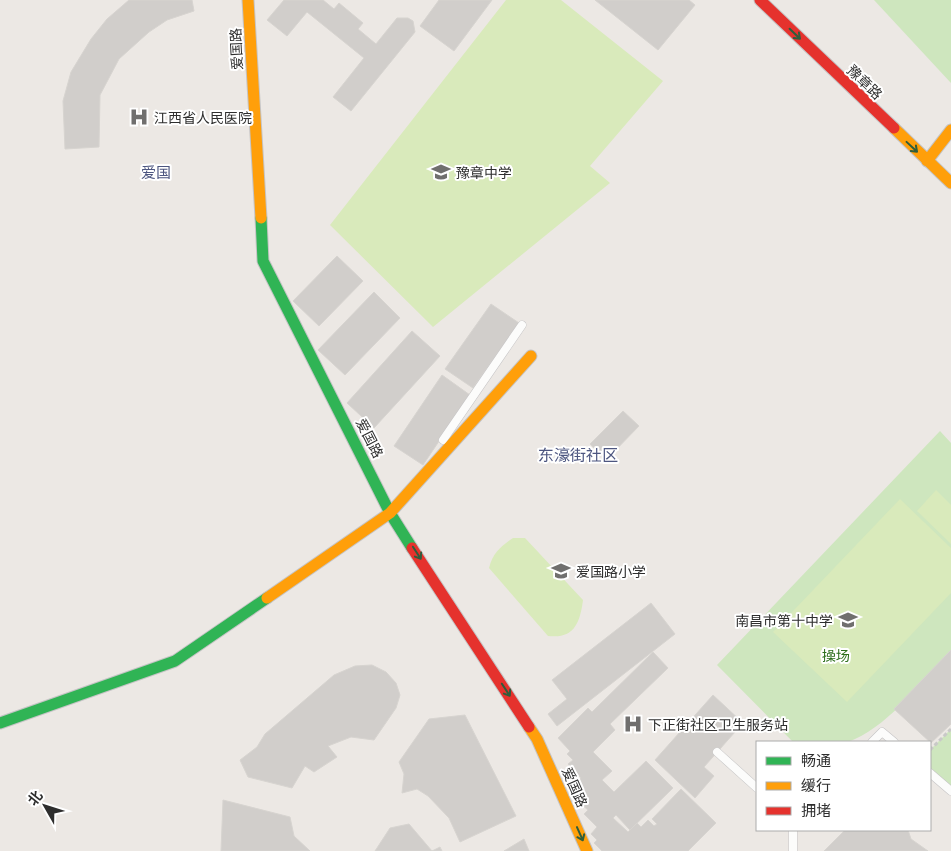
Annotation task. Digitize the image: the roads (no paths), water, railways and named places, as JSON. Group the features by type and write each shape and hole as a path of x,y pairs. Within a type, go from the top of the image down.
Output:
{"street":[{"name":"爱国路","path":"248,0 263,261 390,513 538,739 587,851"},
{"name":"豫章路","path":"760,0 951,183"},
{"path":"927,161 951,130"},
{"path":"0,723 175,661 390,513 531,356"}],"lane":[{"path":"407,494 522,325"},
{"path":"873,741 882,732 893,741"},
{"path":"717,752 756,787"},
{"path":"931,774 951,791"},
{"path":"792,851 793,831"}],"place":[{"name":"江西省人民医院","path":"139,117"},
{"name":"豫章中学","path":"441,172"},
{"name":"爱国路小学","path":"561,571"},
{"name":"南昌市第十中学","path":"848,620"},
{"name":"下正街社区卫生服务站","path":"633,724"}],"district":[{"name":"爱国","path":"156,172"},
{"name":"东濠街社区","path":"578,455"}],"park label":[{"name":"操场","path":"836,655"}]}
